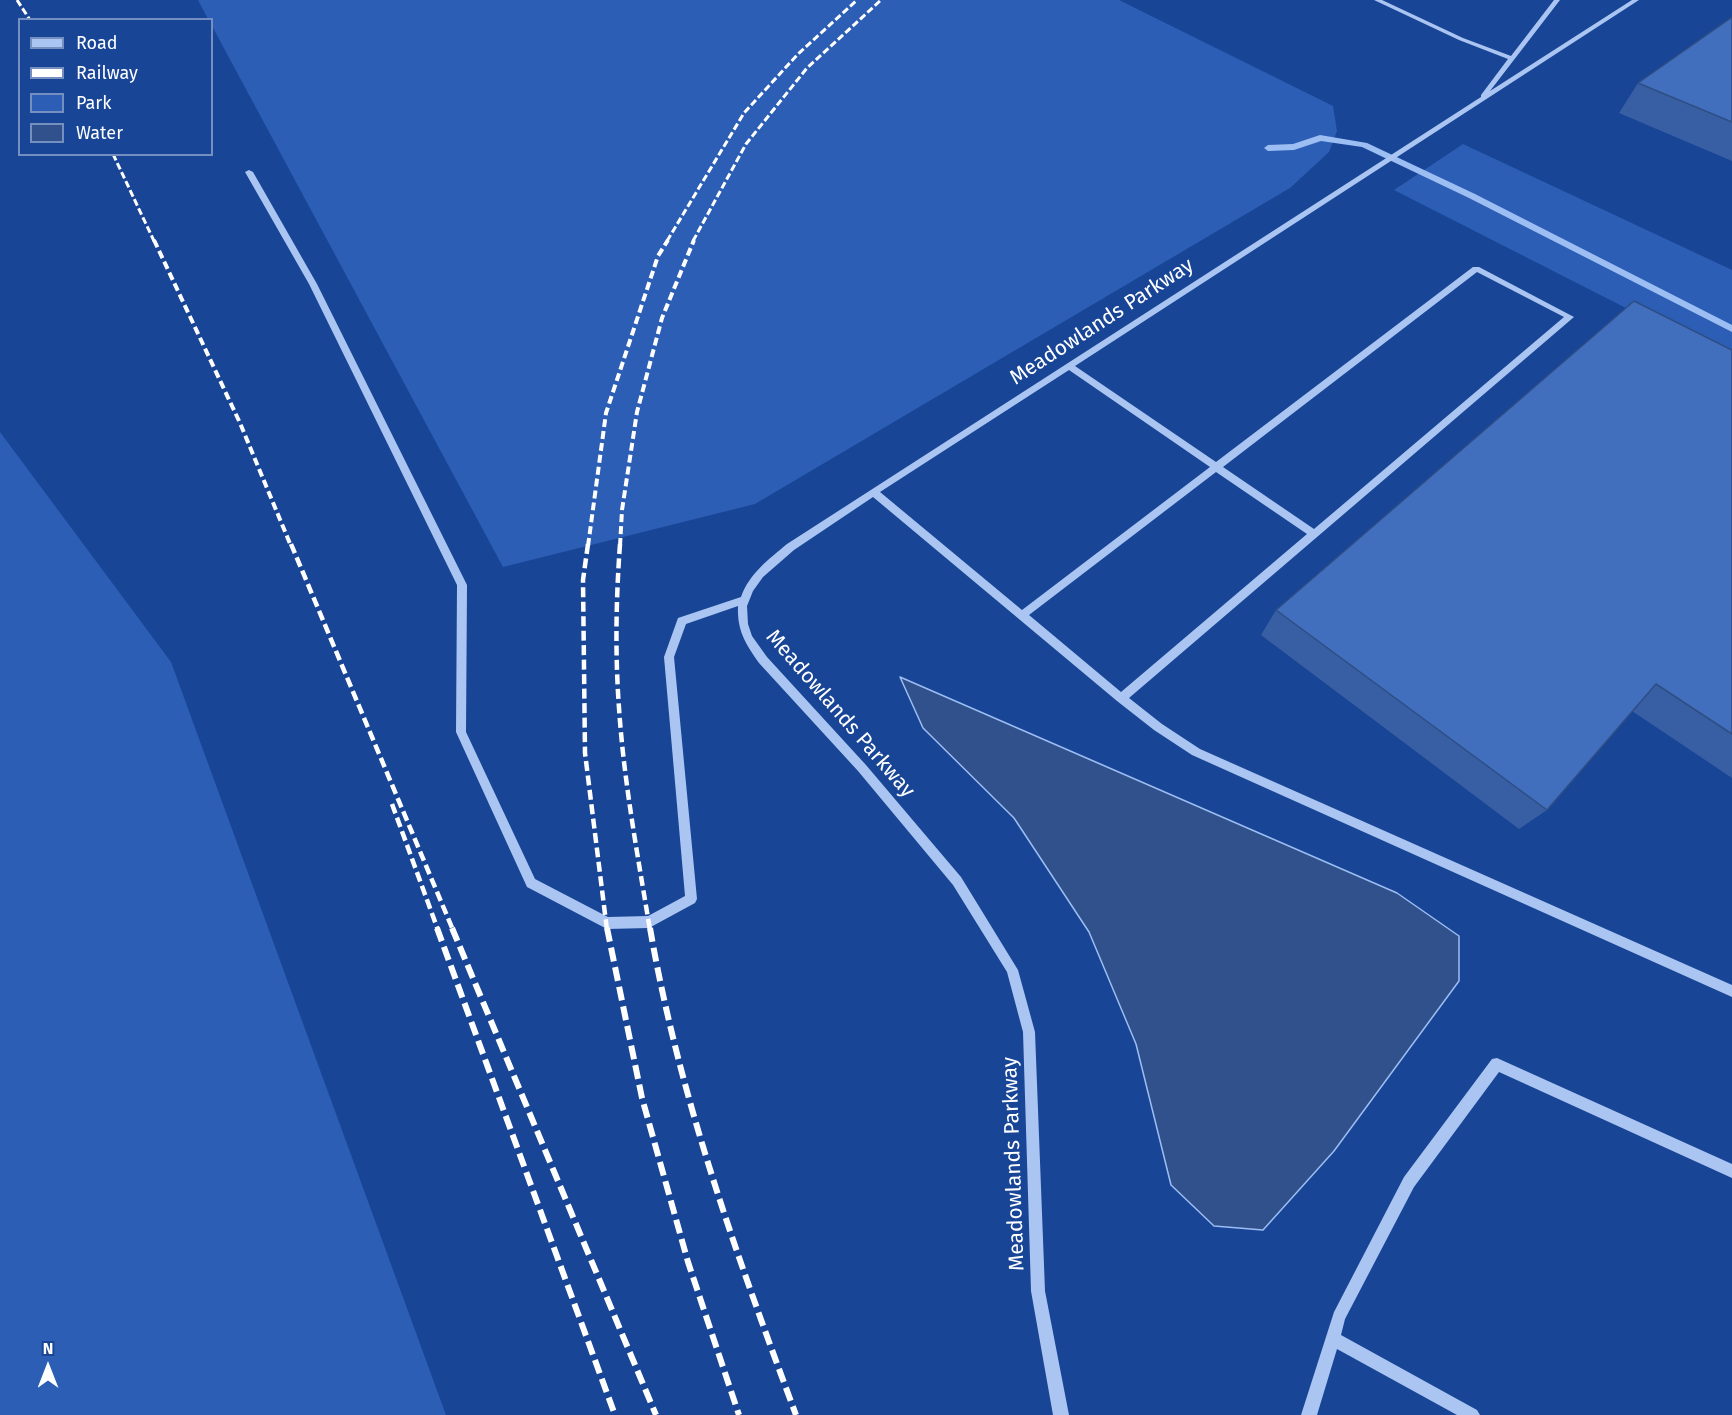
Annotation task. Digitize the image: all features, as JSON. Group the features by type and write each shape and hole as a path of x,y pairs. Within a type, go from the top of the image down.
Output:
{"street":[{"path":"1377,0 1461,39 1511,58"},
{"name":"Meadowlands Parkway","path":"1477,104 1557,0"},
{"name":"Meadowlands Parkway","path":"1061,1415 1038,1291 1029,1032 1012,970 957,881 862,768 763,660 750,642 742,622 743,600 752,583 767,565 874,492 1636,0"},
{"path":"249,172 312,284 462,585 461,732 531,883 607,923 649,922 691,899 669,657 682,621 743,600"},
{"path":"1022,615 1476,269 1570,317 1121,698"},
{"path":"1069,366 1314,534"},
{"path":"874,492 1121,698 1158,727 1196,752 1732,991"},
{"path":"1309,1415 1339,1317 1409,1182 1497,1065 1732,1172"},
{"path":"1333,1339 1472,1415"}],"green space":[{"path":"198,0 1119,0 1333,106 1337,131 1329,152 1290,188 755,504 503,567 213,28 213,18 207,18"},
{"path":"1463,144 1732,270 1732,362 1394,190"},
{"path":"0,432 171,662 446,1415 0,1415"}],"water":[{"path":"900,677 1397,893 1459,936 1459,981 1334,1151 1263,1230 1214,1226 1171,1185 1136,1044 1089,932 1014,818 923,728"}],"building":[{"path":"1732,17 1732,122 1638,83"},
{"path":"1634,301 1732,350 1732,734 1656,684 1547,810 1276,610"}],"waterway":[{"path":"1268,148 1294,147 1320,138 1364,145 1472,196 1732,329"}],"railway":[{"path":"17,0 29,18"},
{"path":"667,241 744,113 798,54 857,0"},
{"path":"693,241 746,144 807,68 881,0"},
{"path":"114,156 154,241"},
{"path":"154,240 240,423 291,546"},
{"path":"588,546 606,413 658,256 668,240"},
{"path":"620,546 622,510 637,412 662,318 694,240"},
{"path":"291,544 453,930"},
{"path":"588,544 583,580 585,753 607,930"},
{"path":"620,544 616,626 621,736 650,930"},
{"path":"392,804 438,930"},
{"path":"437,928 615,1415"},
{"path":"452,928 656,1415"},
{"path":"607,928 642,1098 688,1262 739,1415"},
{"path":"650,928 662,991 693,1114 752,1295 796,1415"}]}
